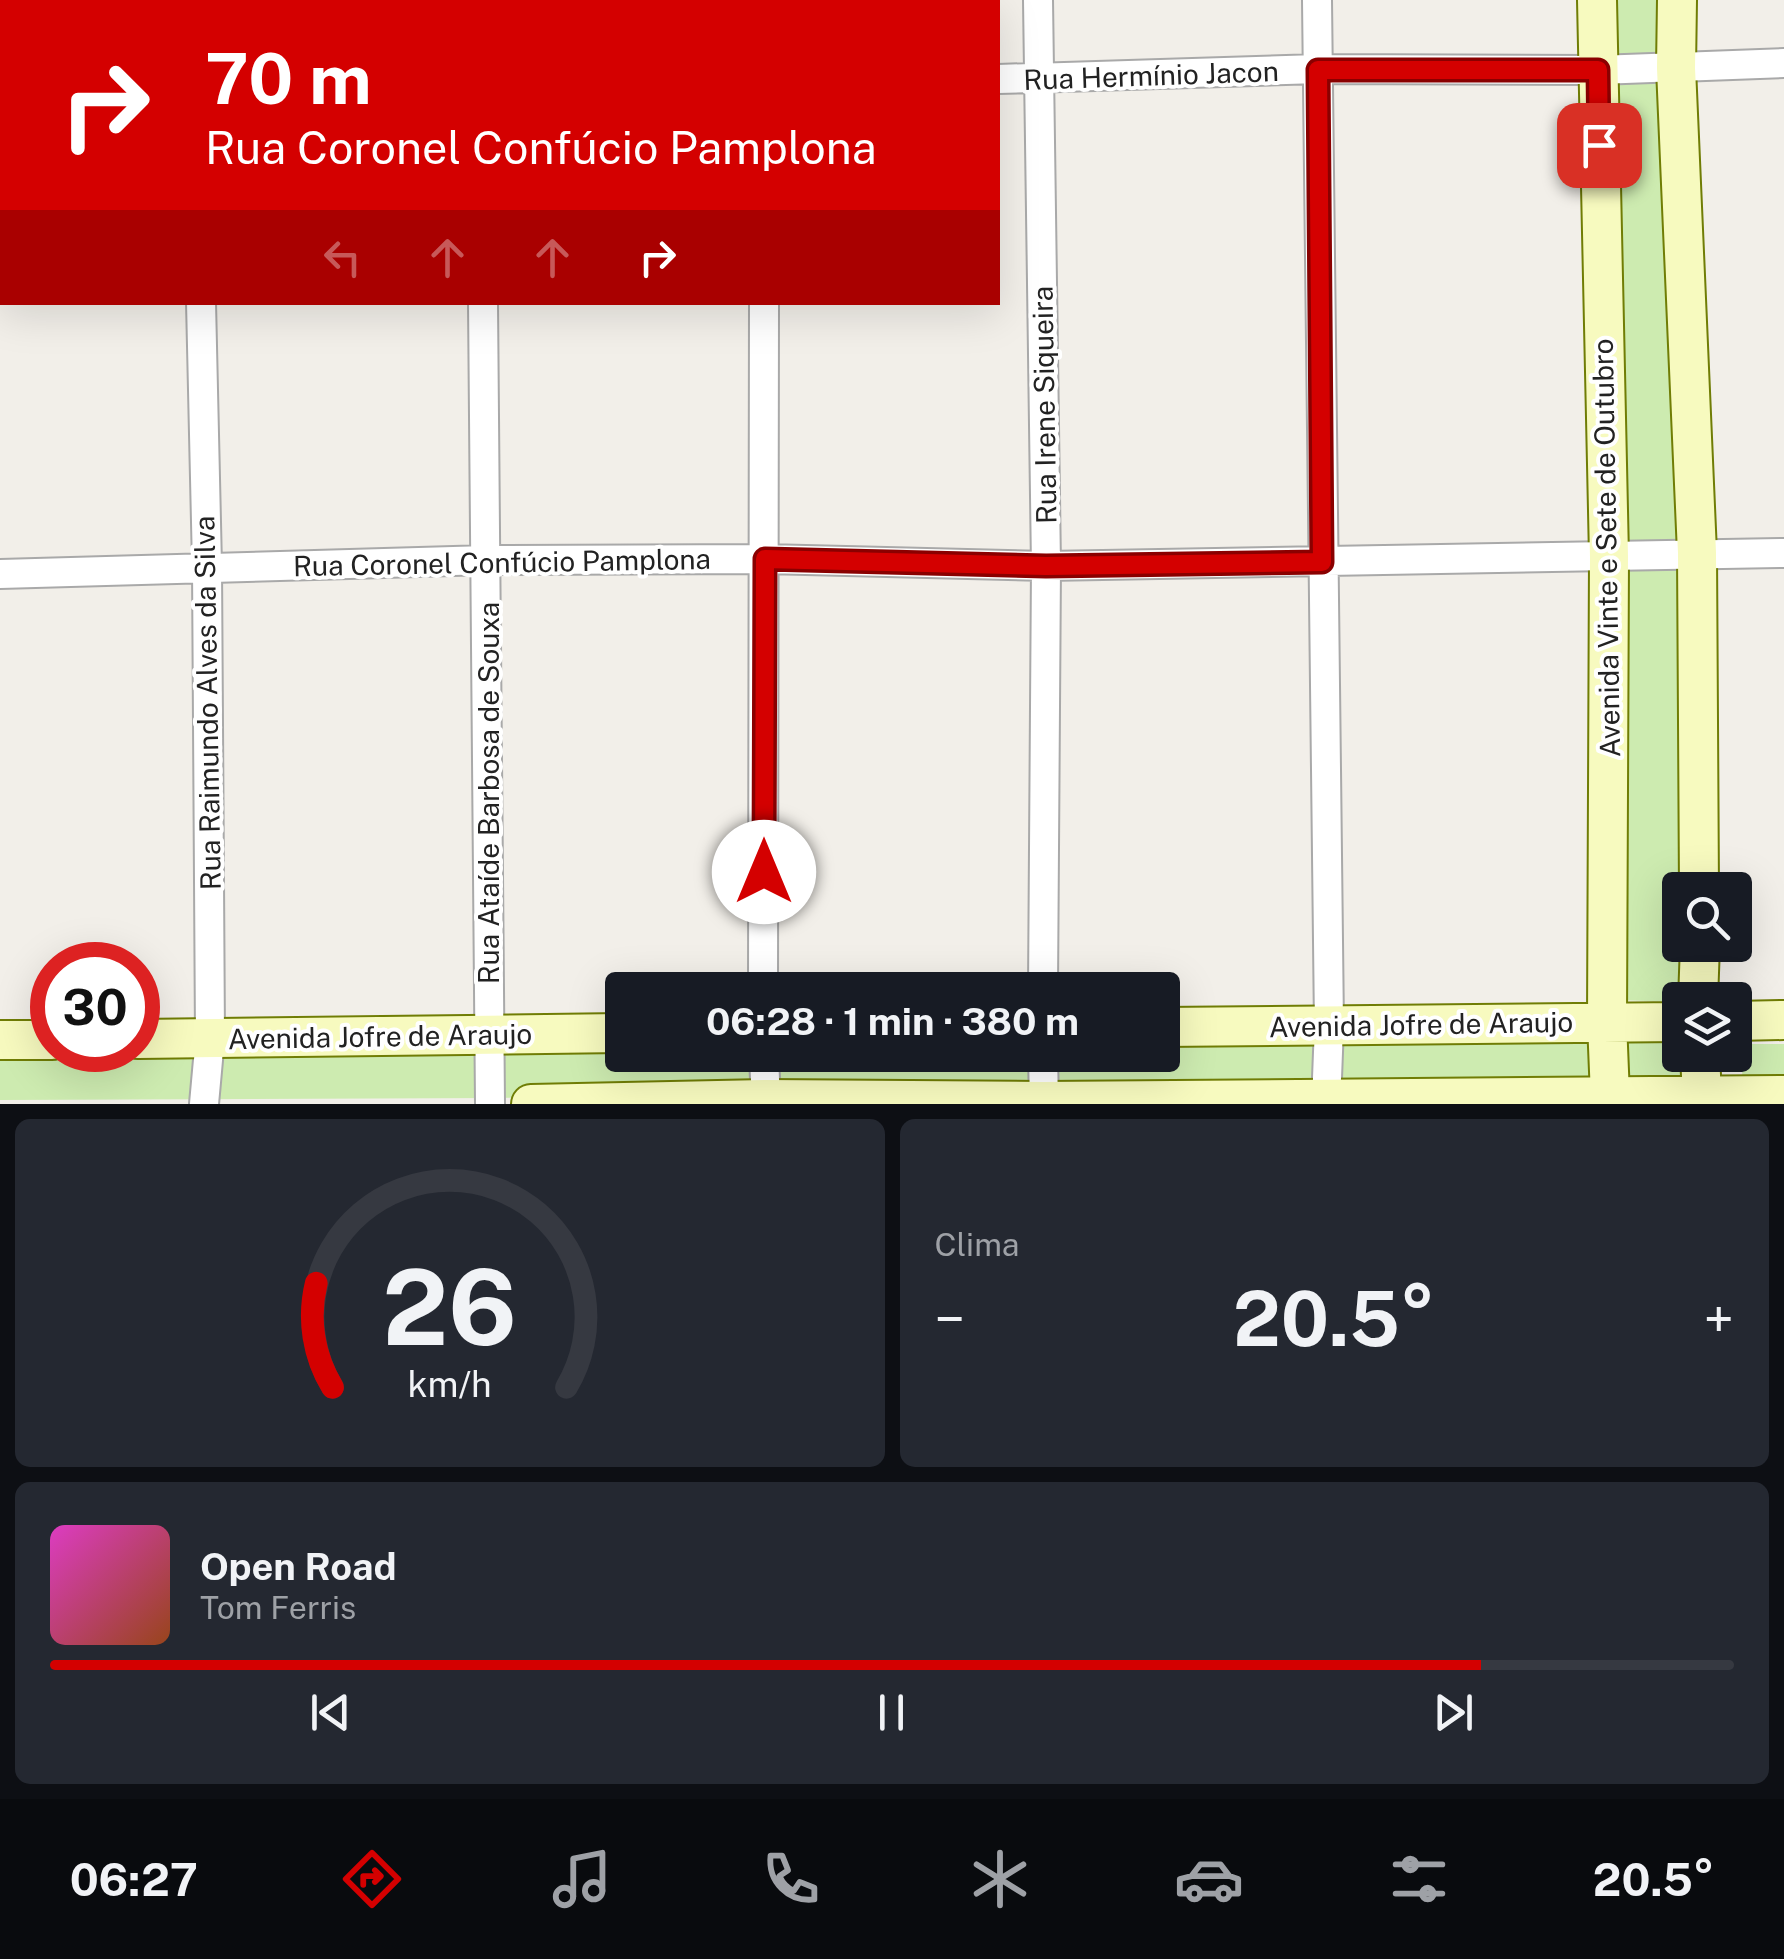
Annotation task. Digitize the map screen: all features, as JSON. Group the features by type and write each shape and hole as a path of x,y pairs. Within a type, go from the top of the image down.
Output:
{"main road":[{"name":"Avenida Vinte e Sete de Outubro","path":"1597,0 1610,556 1610,1096"},
{"path":"1677,0 1676,68 1698,553 1699,872"},
{"path":"1752,1021 1784,1020"},
{"name":"Avenida Jofre de Araujo","path":"1180,1027 1662,1022"},
{"name":"Avenida Jofre de Araujo","path":"160,1038 605,1033"},
{"path":"0,1040 30,1040"},
{"path":"1701,1072 1702,1100"},
{"path":"531,1104 1772,1098"}],"street":[{"name":"Rua Irene Siqueira","path":"1038,0 1046,566 1043,972"},
{"path":"1317,0 1329,1026 1326,1101"},
{"name":"Rua Hermínio Jacon","path":"1000,79 1318,70 1598,70 1784,63"},
{"name":"Rua Raimundo Alves da Silva","path":"201,305 210,1038 204,1104"},
{"name":"Rua Ataíde Barbosa de Souxa","path":"484,305 490,1104"},
{"path":"763,972 764,305"},
{"name":"Rua Coronel Confúcio Pamplona","path":"0,574 488,560 765,559 1046,566 1784,553"},
{"path":"765,1072 766,1102"},
{"path":"1043,1072 1044,1102"}],"green space":[{"path":"1610,0 1669,0 1683,526 1684,872 1662,872 1662,962 1683,962 1681,982 1662,982 1662,1001 1614,1000"},
{"path":"1662,1028 1662,1072 1688,1072 1689,1092 780,1093 0,1100 0,1053 30,1053 30,1072 160,1072 160,1051 605,1045 605,1072 1180,1072 1180,1042"},
{"path":"1752,1044 1784,1044 1784,1090 1743,1091 1742,1072 1752,1072"}],"route":[{"path":"764,872 765,559 1046,566 1322,562 1318,70 1598,70 1599,145"}]}
